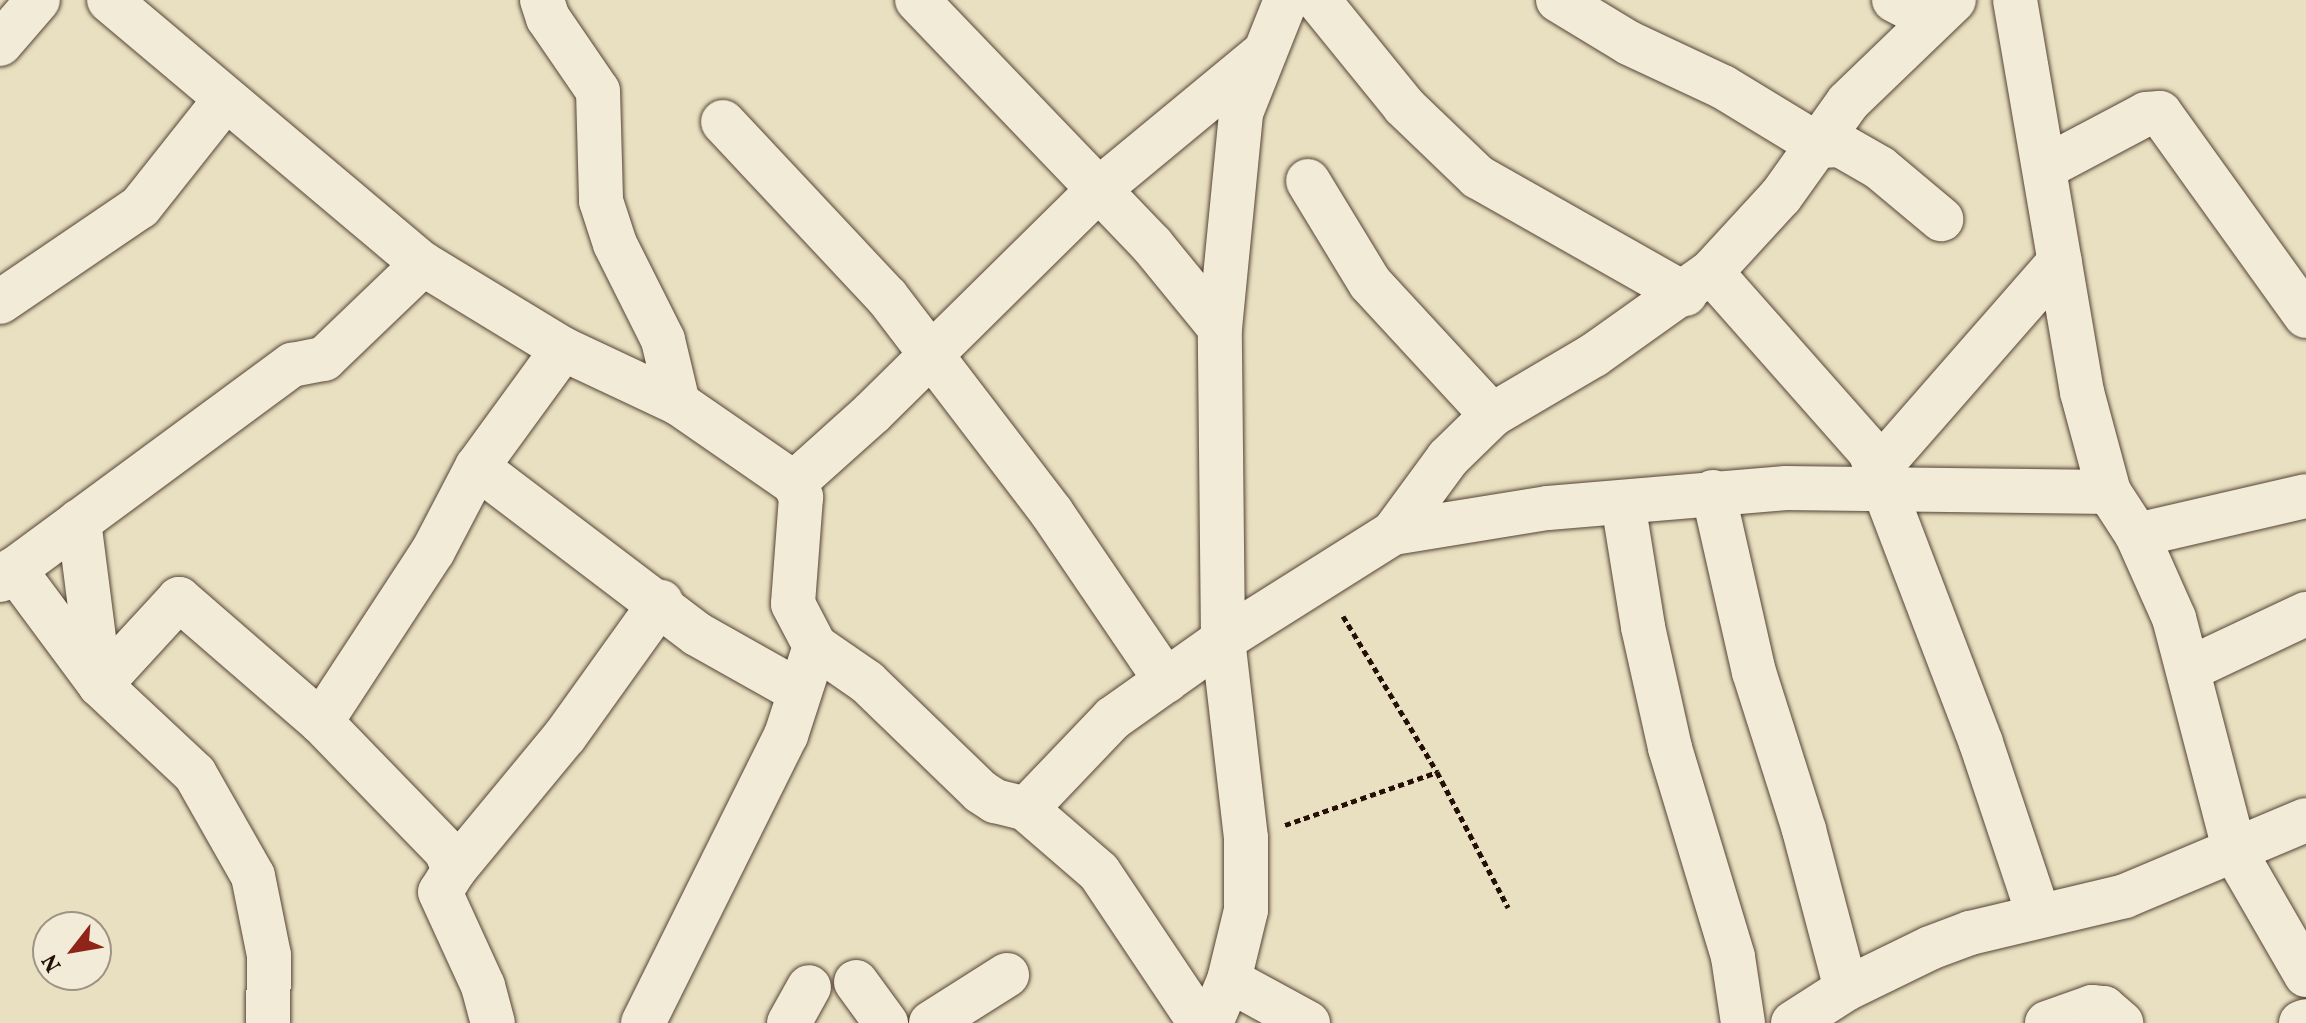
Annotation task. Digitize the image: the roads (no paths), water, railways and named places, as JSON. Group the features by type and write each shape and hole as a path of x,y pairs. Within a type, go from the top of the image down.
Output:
{"street":[{"path":"0,44 38,0"},
{"path":"109,0 224,101 423,264 563,349 678,403 794,483 801,497 793,604 815,646 867,682 981,792 995,801 1026,809 1099,872 1200,1023"},
{"path":"542,0 548,18 598,91 601,201 615,244 663,340 678,403"},
{"path":"917,0 1098,190 1220,328"},
{"path":"1558,0 1629,43 1723,87 1820,146 1840,145 1880,168 1941,219"},
{"path":"2015,0 2046,167 2082,392 2109,492 2137,535 2191,668 2235,852 2306,975"},
{"path":"1211,1023 1229,980 1246,910 1246,838 1223,640 1220,328 1241,113 1264,52 1288,2 1478,177 1698,283 1859,437 1882,478 1981,743 2039,916"},
{"path":"1393,533 1448,458 1492,415 1698,283 1820,146 1848,102 1926,6"},
{"path":"794,483 1098,190 1264,52"},
{"path":"0,302 140,207 224,101"},
{"path":"2046,167 2146,114 2160,113 2306,316"},
{"path":"723,122 887,297 927,356 1052,513 1166,681"},
{"path":"1308,181 1370,283 1492,415"},
{"path":"1882,478 2060,261"},
{"path":"268,1023 269,955 253,876 195,774 100,685 7,574 292,365 324,359 423,264"},
{"path":"321,722 433,551 477,467 563,349"},
{"path":"477,467 661,602 697,634 800,692"},
{"path":"1026,809 1105,725 1223,640 1393,533 1548,508 1882,478 2109,492"},
{"path":"1713,492 1754,672 1804,830 1846,989"},
{"path":"2137,535 2306,496"},
{"path":"1623,503 1643,627 1670,748 1733,957 1743,1023"},
{"path":"79,521 100,685"},
{"path":"100,685 179,599 321,722 446,851 454,870"},
{"path":"493,1023 483,986 440,892 454,870 565,736 661,602"},
{"path":"2191,668 2306,614"},
{"path":"643,1023 786,735 815,646"},
{"path":"1793,1023 1846,989 1970,933 2125,896 2306,820"},
{"path":"931,1023 1007,975"},
{"path":"1229,980 1308,1023"},
{"path":"856,982 886,1023"},
{"path":"2047,1023 2092,1007 2104,1008 2121,1023"}]}
